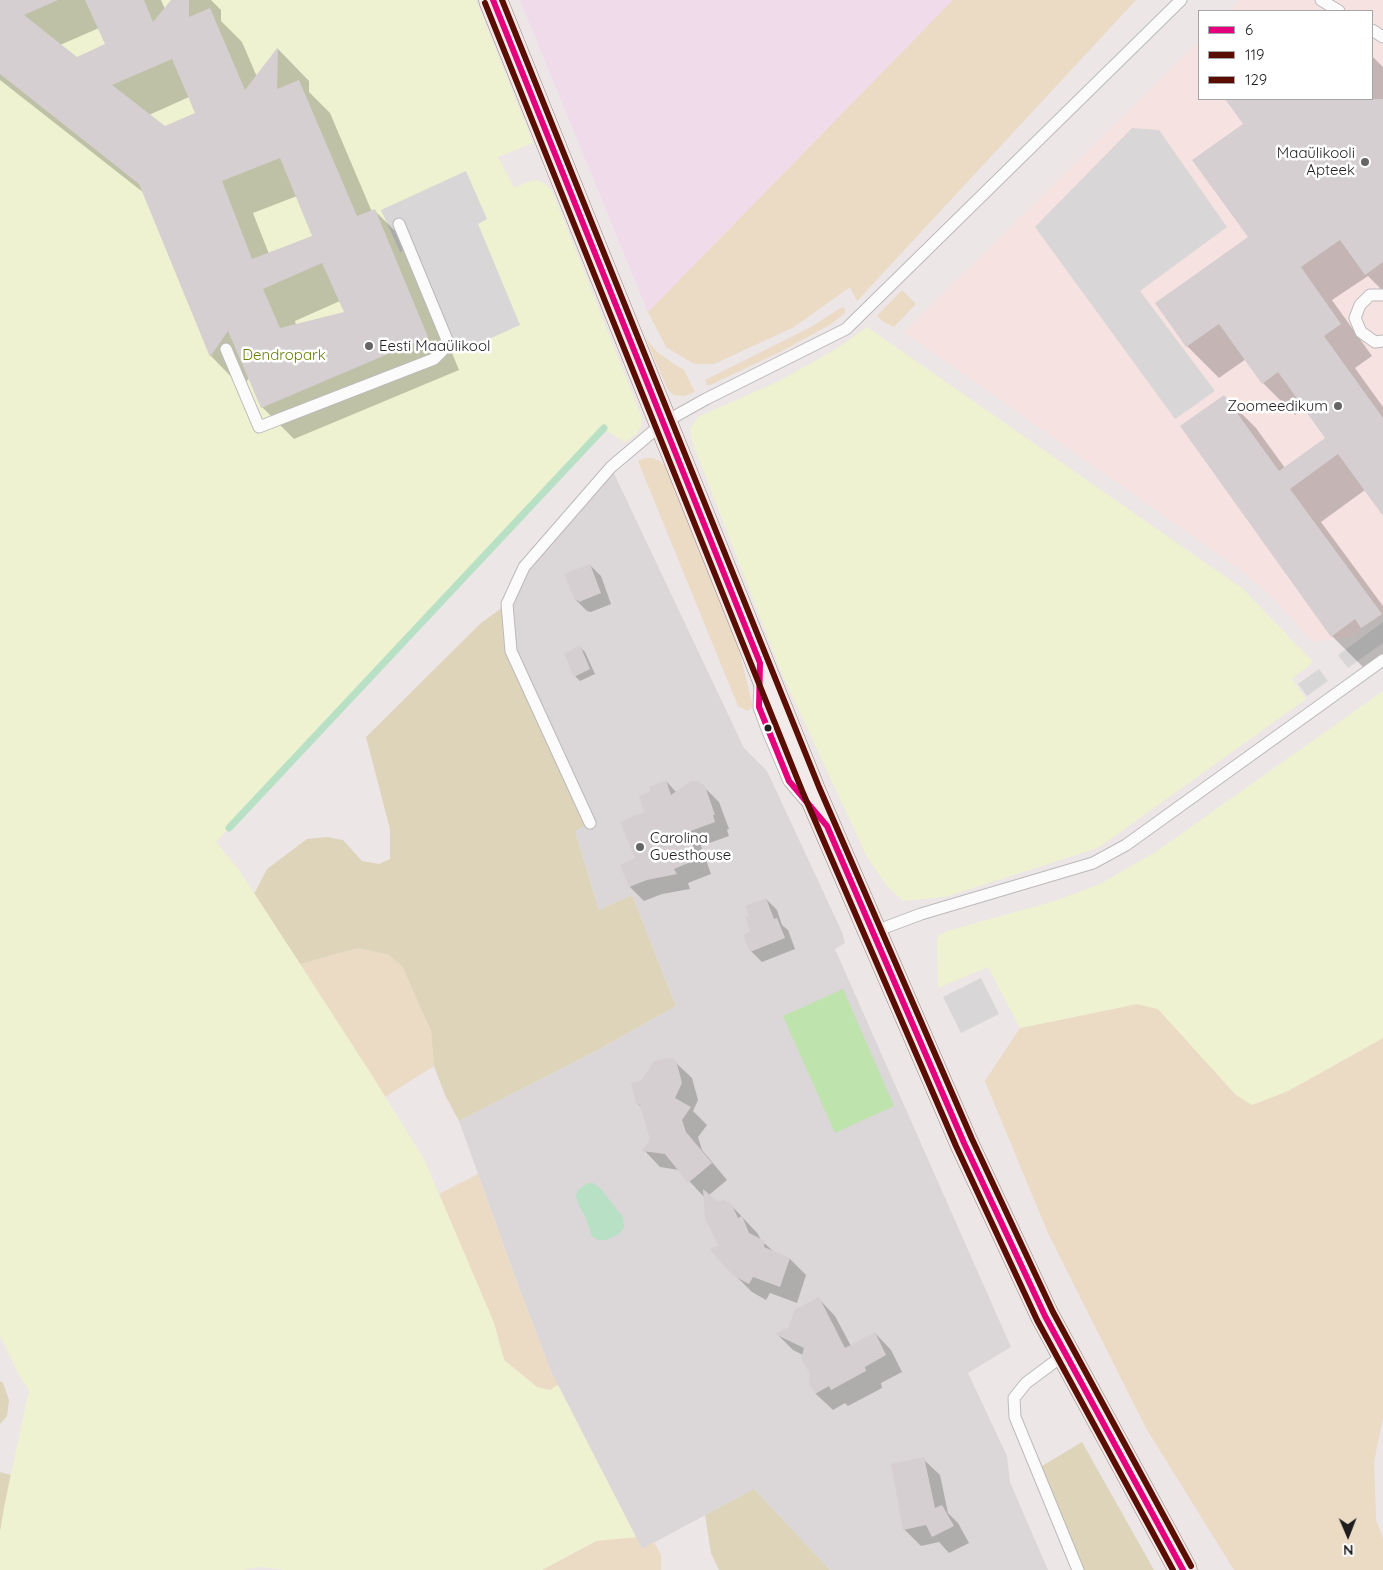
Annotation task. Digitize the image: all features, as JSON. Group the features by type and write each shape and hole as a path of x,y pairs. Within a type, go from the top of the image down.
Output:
{"main road":[{"path":"493,0 760,664 827,826 964,1143 1044,1316 1183,1570"}],"lane":[{"path":"590,822 510,651 507,604 524,567 610,467 663,423 706,399 846,329 1180,0"},
{"path":"1320,0 1338,10"},
{"path":"226,349 259,427 434,359 444,349 447,340 399,224"},
{"path":"1383,295 1370,295 1360,304 1356,318 1361,332 1375,342 1383,341"},
{"path":"873,932 921,914 1093,863 1126,845 1383,660"},
{"path":"1065,1354 1026,1383 1014,1398 1015,1417 1078,1570"}],"shaded area":[{"path":"520,0 953,0 648,312"},
{"path":"953,0 1136,0 857,301 850,287 794,327 714,364 694,364 666,347 648,312"},
{"path":"1240,0 1383,0 1383,614 1351,637 1313,642 1273,598 1241,570 904,332 1198,42 1198,100 1373,100 1373,10 1230,10"},
{"path":"1132,128 1159,130 1227,227 1140,291 1215,391 1175,419 1035,227"},
{"path":"466,171 487,219 478,224 520,325 460,352 447,340 409,248 400,252 381,210"},
{"path":"902,290 916,304 894,327 877,316"},
{"path":"844,307 845,313 831,324 782,351 708,386 705,380 811,327"},
{"path":"645,337 657,352 684,370 695,392 684,396 674,395 668,390"},
{"path":"645,458 660,461 667,468 738,646 753,707 747,711 738,706 638,461"},
{"path":"611,467 744,748 767,771 842,932 845,943 835,949 1011,1347 968,1373 1007,1456 1010,1482 1048,1570 830,1570 754,1489 642,1549 552,1374 459,1121 594,1052 676,1006 632,895 599,910 575,831 589,823 511,651 507,604 524,567"},
{"path":"507,604 511,651 590,823 575,831 599,910 632,895 676,1006 594,1052 459,1121 445,1095 434,1066 431,1031 402,966 389,955 358,948 300,964 254,894 267,869 307,839 327,837 343,840 362,861 379,864 390,859 390,829 366,737 481,623"},
{"path":"1383,622 1383,643 1348,668 1338,655"},
{"path":"1319,669 1328,681 1307,696 1298,684"},
{"path":"358,948 389,955 402,966 431,1031 434,1066 385,1097 300,964"},
{"path":"981,978 999,1014 961,1033 943,997"},
{"path":"843,989 894,1106 835,1133 783,1016"},
{"path":"1137,1004 1158,1009 1236,1095 1252,1105 1288,1091 1383,1038 1383,1418 1374,1462 1376,1520 1383,1538 1383,1570 1234,1570 1146,1428 1048,1233 985,1081 1020,1028"},
{"path":"478,1174 518,1285 558,1385 550,1390 537,1387 504,1360 494,1323 439,1194"},
{"path":"588,1183 593,1183 600,1188 623,1217 624,1227 619,1234 606,1240 598,1240 592,1236 585,1216 578,1204 576,1196 578,1190"},
{"path":"0,1381 3,1383 9,1400 7,1416 0,1424"},
{"path":"1082,1442 1154,1570 1078,1570 1037,1469"},
{"path":"0,1472 11,1475 0,1533"},
{"path":"754,1489 830,1570 719,1570 711,1553 705,1515"},
{"path":"636,1537 642,1549 654,1542 661,1555 661,1570 542,1570 596,1541"}],"green space":[{"name":"Dendropark","path":"0,0 476,0 533,143 498,157 514,188 537,180 545,184 552,191 642,418 641,427 637,433 625,442 604,429 216,842 239,870 424,1159 494,1323 504,1360 537,1387 550,1390 558,1385 636,1537 596,1541 542,1570 284,1570 261,1567 242,1570 0,1570 0,1533 4,1507 29,1390 20,1377 0,1336"},
{"path":"867,327 1243,589 1313,662 1292,679 1306,699 1098,848 945,897 903,901 888,887 867,857 782,674 693,444 690,429 698,417 779,381 836,349"},
{"path":"1383,691 1383,1038 1288,1091 1252,1105 1236,1095 1158,1009 1137,1004 1020,1028 988,967 938,988 937,940 939,935 947,931 1055,901 1100,884 1157,851"}],"building":[{"path":"0,0 58,0 24,15 77,57 105,44 85,0 144,0 153,22 171,0 189,0 189,17 210,8 245,90 278,47 277,89 299,80 357,216 375,209 428,337 261,408 228,331 210,357 139,184 0,74","holes":["172,59 195,113 165,126 112,85","280,158 312,236 252,259 222,181","322,263 344,312 280,328 263,289"]},
{"name":"Zoomeedikum","path":"1383,99 1383,262 1365,275 1340,240 1301,267 1341,324 1324,336 1383,418 1383,516 1338,454 1290,489 1382,614 1361,628 1355,619 1331,637 1180,426 1224,395 1279,471 1325,438 1278,372 1262,384 1219,324 1186,347 1155,303 1248,237 1192,160 1243,124 1226,100"},
{"path":"590,564 601,593 579,602 578,600 575,601 564,574"},
{"path":"580,645 590,669 574,677 564,654"},
{"path":"666,780 671,795 691,781 697,781 705,786 715,815 713,815 715,822 688,832 698,859 674,869 677,874 647,880 629,887 620,865 635,858 620,822 644,812 639,796 651,791 649,787"},
{"path":"766,898 774,919 777,918 785,938 750,952 743,935 750,931 745,917 749,916 745,906"},
{"path":"668,1058 676,1060 682,1083 675,1098 691,1107 682,1120 686,1132 712,1163 688,1183 665,1154 642,1151 650,1139 640,1105 636,1104 631,1083 641,1081 654,1061"},
{"path":"703,1189 717,1201 724,1200 731,1203 738,1218 742,1216 749,1233 765,1241 764,1247 790,1258 780,1287 753,1277 749,1284 734,1276 710,1249 718,1245 705,1218"},
{"path":"819,1297 845,1348 875,1332 886,1355 865,1367 866,1371 831,1390 829,1386 815,1394 809,1383 810,1374 801,1359 804,1348 775,1334 789,1327 794,1310"},
{"path":"924,1457 935,1508 942,1505 954,1526 932,1537 926,1525 903,1530 891,1464"}],"waterway":[{"path":"229,828 604,428"}],"transit line":[{"name":"6","path":"493,0 760,663 759,707 789,781 827,826 964,1143 1045,1316 1183,1570"},
{"name":"129","path":"502,0 819,787 972,1139 1053,1312 1191,1566"},
{"name":"119","path":"485,3 803,793 956,1146 1037,1320 1173,1570"}],"place":[{"name":"Maaülikooli Apteek","path":"1365,162"},
{"name":"Eesti Maaülikool","path":"369,346"},
{"name":"Zoomeedikum","path":"1338,406"},
{"name":"Carolina Guesthouse","path":"640,847"}]}
